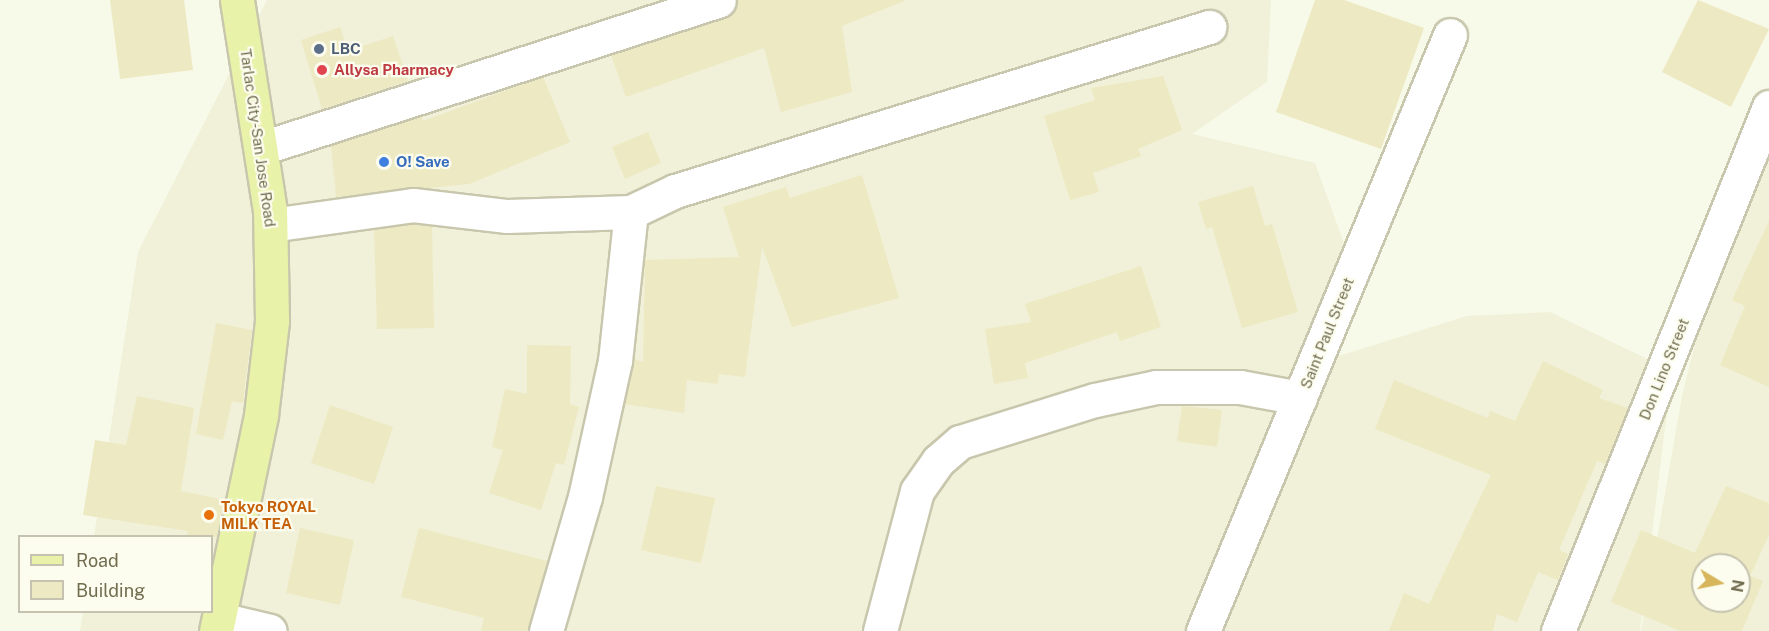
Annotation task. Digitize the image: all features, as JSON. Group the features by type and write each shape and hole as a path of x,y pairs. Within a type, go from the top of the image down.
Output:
{"main road":[{"name":"Tarlac City-San Jose Road","path":"218,625 268,373 271,225 262,148 237,0"}],"street":[{"path":"262,148 719,0"},
{"path":"271,225 413,205 507,216 631,212 675,191 1209,27"},
{"name":"Saint Paul Street","path":"1203,631 1450,34"},
{"name":"Don Lino Street","path":"1558,631 1769,107"},
{"path":"546,631 611,381 631,212"},
{"path":"880,631 917,491 960,442 1083,403 1156,387 1240,387 1300,398"},
{"path":"218,625 270,631"}],"shaded area":[{"path":"267,0 1271,0 1267,82 1192,134 1315,163 1360,288 1329,359 1467,316 1550,312 1672,371 1640,631 80,631 83,613 213,613 213,535 94,535 138,252"},
{"path":"1769,109 1769,631 1641,631 1682,396 1738,170"}],"building":[{"path":"110,0 184,0 193,70 120,79"},
{"path":"737,0 904,1 842,26 852,92 781,112 764,48 626,97 611,55 725,18"},
{"path":"1315,0 1344,0 1424,28 1381,149 1276,112"},
{"path":"1698,0 1769,29 1731,107 1662,72"},
{"path":"340,27 348,51 393,36 408,81 322,109 301,40"},
{"path":"1163,76 1182,130 1138,149 1141,156 1093,173 1099,192 1070,200 1044,116 1095,100 1091,88"},
{"path":"543,77 570,142 469,184 336,197 331,145 421,116 423,121"},
{"path":"648,132 661,163 625,179 612,147"},
{"path":"862,175 899,298 792,327 762,247 745,377 719,374 718,384 687,380 684,413 625,404 634,359 643,362 645,260 739,257 723,207 786,187 790,198"},
{"path":"1253,186 1265,226 1272,224 1298,312 1242,328 1212,227 1206,229 1198,202"},
{"path":"1769,221 1769,387 1720,365 1745,306 1732,300"},
{"path":"413,224 432,226 434,328 377,329 374,229"},
{"path":"1141,266 1161,327 1120,341 1117,332 1025,363 1028,378 994,384 985,329 1031,322 1025,304"},
{"path":"216,323 252,330 243,403 232,401 223,440 196,434"},
{"path":"527,345 571,346 570,404 579,407 564,465 556,463 541,510 489,493 503,450 492,447 505,389 527,394"},
{"path":"1543,361 1603,390 1599,398 1628,408 1605,464 1597,461 1559,550 1568,554 1558,580 1538,572 1517,622 1497,614 1493,631 1389,631 1404,593 1429,604 1491,475 1375,429 1394,380 1488,418 1490,411 1515,421"},
{"path":"137,396 194,408 181,491 224,500 217,537 187,535 188,531 83,515 95,440 126,445"},
{"path":"330,405 393,427 374,484 311,463"},
{"path":"1182,406 1222,410 1217,447 1177,441"},
{"path":"656,486 715,498 701,563 641,550"},
{"path":"1726,486 1769,503 1769,535 1751,574 1751,553 1695,553"},
{"path":"300,528 354,540 340,605 286,593"},
{"path":"419,528 547,561 528,631 481,631 484,618 401,597"},
{"path":"1641,530 1695,553 1691,553 1691,613 1750,613 1742,631 1680,631 1611,602"},
{"path":"1751,576 1763,581 1751,610"}],"place":[{"name":"LBC","path":"319,49"},
{"name":"Allysa Pharmacy","path":"322,70"},
{"name":"O! Save","path":"384,162"},
{"name":"Tokyo ROYAL MILK TEA","path":"209,515"}]}
